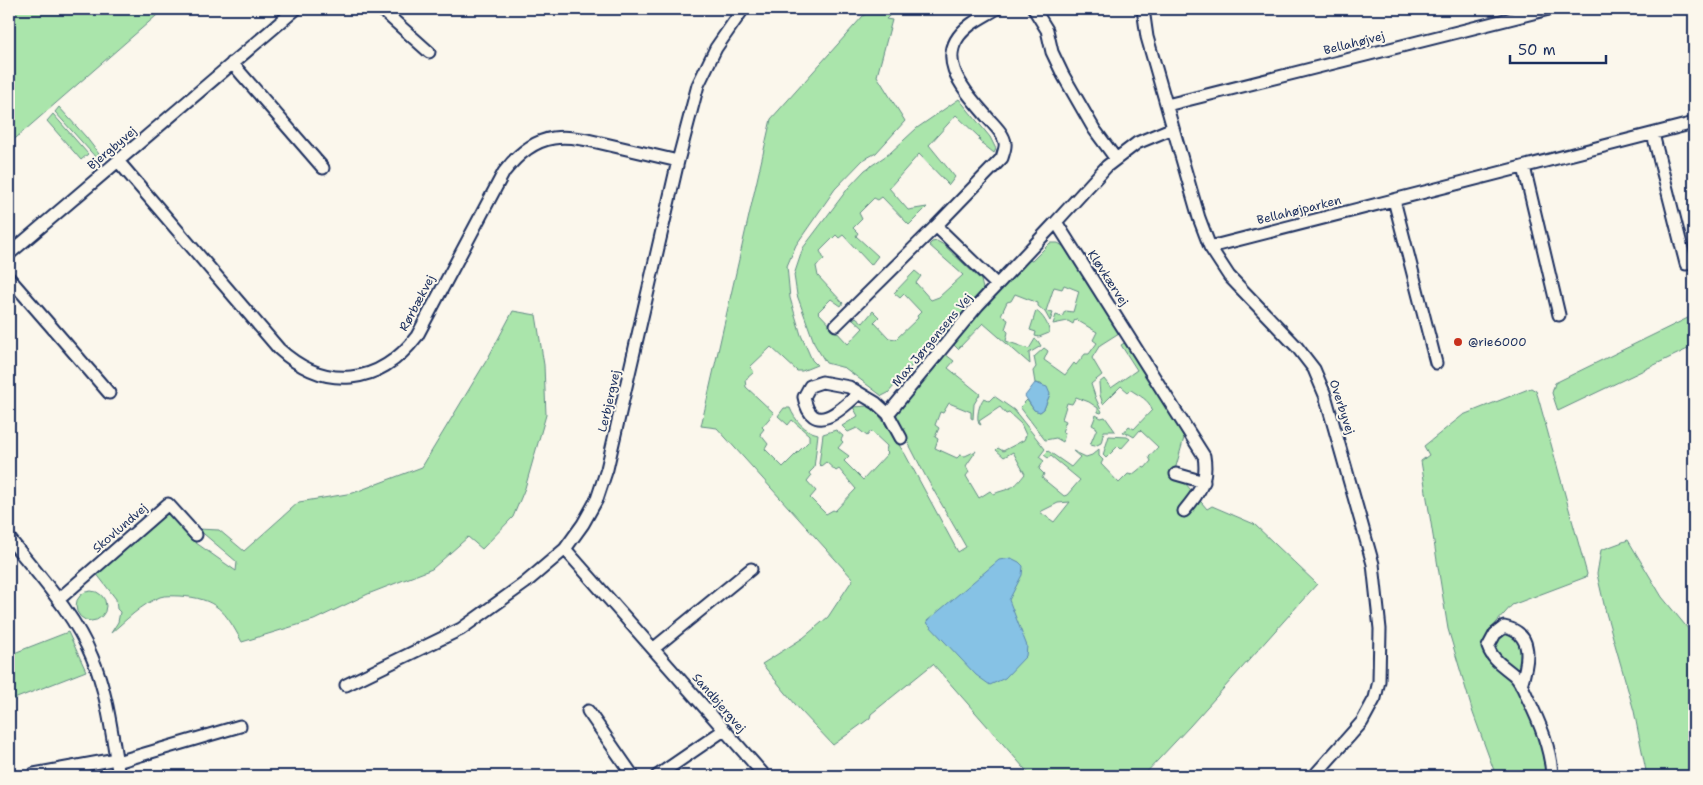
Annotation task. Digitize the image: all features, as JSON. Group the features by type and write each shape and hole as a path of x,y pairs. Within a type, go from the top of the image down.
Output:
{"street":[{"name":"Bjergbyvej","path":"9,254 296,9"},
{"path":"381,9 429,52"},
{"path":"836,326 1002,158 1006,144 1001,134 965,91 955,74 951,55 957,40 969,26 996,9"},
{"path":"1034,9 1047,30 1052,52 1063,75 1094,129 1116,159"},
{"name":"Overbyvej","path":"1143,9 1148,37 1173,128 1199,218 1210,247 1229,276 1297,347 1314,369 1325,395 1373,564 1380,629 1379,682 1375,698 1362,722 1314,776"},
{"name":"Bellahøjvej","path":"1167,105 1549,9"},
{"name":"Lerbjergvej","path":"346,685 461,629 525,583 565,549 583,524 597,499 608,469 678,161 698,85 735,11"},
{"path":"232,63 323,168"},
{"name":"Bellahøjparken","path":"1210,247 1694,123"},
{"path":"1056,222 1107,166 1137,144 1173,128"},
{"path":"1653,134 1686,264"},
{"name":"Rørbækvej","path":"118,161 279,349 304,368 319,374 335,377 367,374 395,360 407,349 417,336 504,172 524,150 547,139 571,136 678,161"},
{"path":"1524,167 1559,315"},
{"path":"1394,200 1436,363"},
{"name":"Max Jørgensens Vej","path":"888,414 978,306 1056,222"},
{"name":"Kløvkærvej","path":"1056,222 1204,456 1206,467 1204,482"},
{"path":"936,226 997,285"},
{"path":"9,278 109,393"},
{"path":"859,393 876,403 888,414 901,438"},
{"path":"1176,474 1204,482 1198,495 1184,510"},
{"name":"Skovlundvej","path":"58,600 168,504 196,535"},
{"path":"9,538 58,600 83,638 93,658 105,697 119,776"},
{"name":"Sandbjergvej","path":"565,549 764,776"},
{"path":"653,649 751,569"},
{"path":"1521,685 1526,674 1528,656 1525,642 1518,632 1504,628 1495,634 1488,647 1491,655 1515,676 1538,719 1552,766 1552,776"},
{"path":"588,711 633,776"},
{"path":"34,774 116,760 240,726"},
{"path":"657,776 724,730"}],"green space":[{"path":"9,9 164,9 9,144"},
{"path":"872,9 896,9 886,19 892,20 877,76 905,121 876,153 863,160 835,189 796,245 787,266 790,298 801,335 812,360 817,365 797,371 771,347 750,367 754,372 745,380 746,387 774,413 762,427 764,429 760,434 768,444 765,449 783,467 809,441 809,435 792,420 788,425 778,416 784,408 790,408 801,424 813,433 818,434 814,468 809,473 811,476 807,481 816,491 810,498 826,514 833,510 835,511 856,489 839,469 836,471 826,462 821,466 819,464 823,434 836,430 843,436 841,440 843,442 838,448 849,456 844,461 863,480 888,453 886,451 887,446 871,431 867,436 857,428 848,432 842,426 858,416 853,407 868,406 877,412 905,454 958,552 966,547 926,477 899,425 896,414 945,354 954,361 948,368 980,394 974,404 973,419 971,418 971,412 949,403 943,413 940,412 935,425 939,428 935,437 938,439 935,448 957,458 960,455 965,456 976,451 966,466 969,472 966,476 979,498 990,491 994,494 1012,487 1025,474 1013,452 1004,457 996,450 998,448 1003,451 1024,440 1026,435 1021,424 1009,413 1006,414 1000,407 979,421 981,425 979,424 978,414 982,401 984,398 989,401 994,396 1014,410 1045,449 1039,457 1044,461 1039,469 1044,474 1042,478 1064,496 1080,480 1051,456 1048,458 1044,455 1048,451 1071,467 1080,457 1073,451 1086,457 1099,449 1099,456 1103,460 1101,464 1119,483 1128,474 1132,475 1142,467 1145,468 1151,461 1149,457 1158,447 1140,430 1134,437 1123,433 1129,426 1134,429 1152,410 1146,400 1131,390 1128,392 1121,386 1103,404 1100,395 1099,383 1104,379 1111,388 1137,370 1121,345 1126,342 1179,426 1184,438 1173,477 1185,483 1207,509 1212,506 1254,524 1317,584 1143,776 1031,776 933,664 871,714 870,718 833,745 800,710 762,664 803,638 828,617 853,579 717,428 701,426 771,119 863,16","holes":["1070,502 1054,522 1040,512 1058,503"]},
{"path":"959,99 990,137 996,149 994,153 979,141 980,138 956,115 929,145 955,177 949,185 919,154 889,188 908,210 927,207 909,225 882,197 878,200 874,198 859,213 862,219 853,228 858,233 856,236 878,256 871,265 843,235 839,238 836,235 820,251 824,259 816,266 818,276 843,303 841,306 831,299 818,312 848,344 863,328 853,319 856,317 863,323 873,311 879,317 874,322 889,338 896,339 918,318 917,316 921,312 904,294 900,298 894,293 915,271 921,276 916,283 931,300 939,297 963,275 929,245 932,242 937,241 944,245 981,280 983,289 951,328 934,340 888,393 882,396 845,368 826,363 815,345 797,295 794,275 803,248 849,187 865,170 890,153 917,128"},
{"path":"59,107 102,158 99,161 55,112"},
{"path":"53,114 88,154 81,160 47,121"},
{"path":"1050,243 1058,243 1066,248 1119,333 1100,345 1092,358 1102,375 1091,384 1102,412 1098,412 1098,408 1089,402 1076,397 1072,404 1067,403 1062,419 1066,421 1062,432 1065,433 1063,442 1056,438 1045,440 1020,407 1027,400 1034,410 1040,412 1044,409 1050,394 1041,384 1035,383 1033,371 1036,367 1034,357 1044,348 1048,351 1044,360 1065,375 1074,363 1076,365 1085,354 1089,354 1097,343 1093,340 1097,332 1075,319 1073,324 1068,321 1053,324 1056,315 1062,317 1065,311 1073,312 1079,291 1064,285 1062,289 1054,287 1046,311 1053,313 1050,321 1045,312 1038,306 1038,303 1015,294 1011,301 1007,302 1001,315 1008,320 1005,329 1008,332 1006,341 1029,349 1035,339 1041,346 1029,353 1030,364 983,323 958,349 954,345 987,302 1029,260 1032,261"},
{"path":"513,311 536,315 544,365 546,415 525,488 513,517 482,549 468,537 432,569 368,594 314,620 242,642 225,614 218,608 202,600 179,596 164,596 153,600 134,613 111,633 118,622 120,612 117,609 116,599 96,573 165,514 172,515 189,538 236,571 237,562 198,529 219,530 244,551 299,502 353,493 422,467 488,358"},
{"path":"1036,311 1045,320 1049,330 1049,333 1039,337 1035,336 1036,332 1030,330"},
{"path":"1694,315 1694,346 1558,411 1552,393 1555,383"},
{"path":"1531,388 1536,391 1538,397 1587,574 1586,577 1512,605 1489,631 1484,645 1486,659 1521,690 1541,745 1546,776 1496,776 1473,713 1448,629 1421,461 1429,455 1424,446 1463,415"},
{"path":"1096,415 1101,418 1105,417 1115,431 1104,431 1101,443 1095,446 1090,445 1097,428 1092,425"},
{"path":"1109,436 1127,437 1130,439 1121,449 1118,446 1106,458 1103,455"},
{"path":"1628,540 1662,597 1694,636 1694,776 1647,776 1634,711 1597,574 1601,550"},
{"path":"91,591 102,595 106,606 102,617 91,621 80,617 76,606 80,595"},
{"path":"68,632 86,671 9,701 9,655"},
{"path":"1508,634 1516,639 1521,648 1522,654 1518,669 1506,663 1496,647 1495,643 1500,637"}],"water":[{"path":"1035,383 1047,387 1050,394 1044,409 1040,412 1034,410 1025,396"},
{"path":"1011,558 1023,566 1022,575 1009,600 1027,646 1026,656 1005,678 990,685 976,675 927,621 999,560"}],"place":[{"name":"@rie6000","path":"1458,342"}]}
